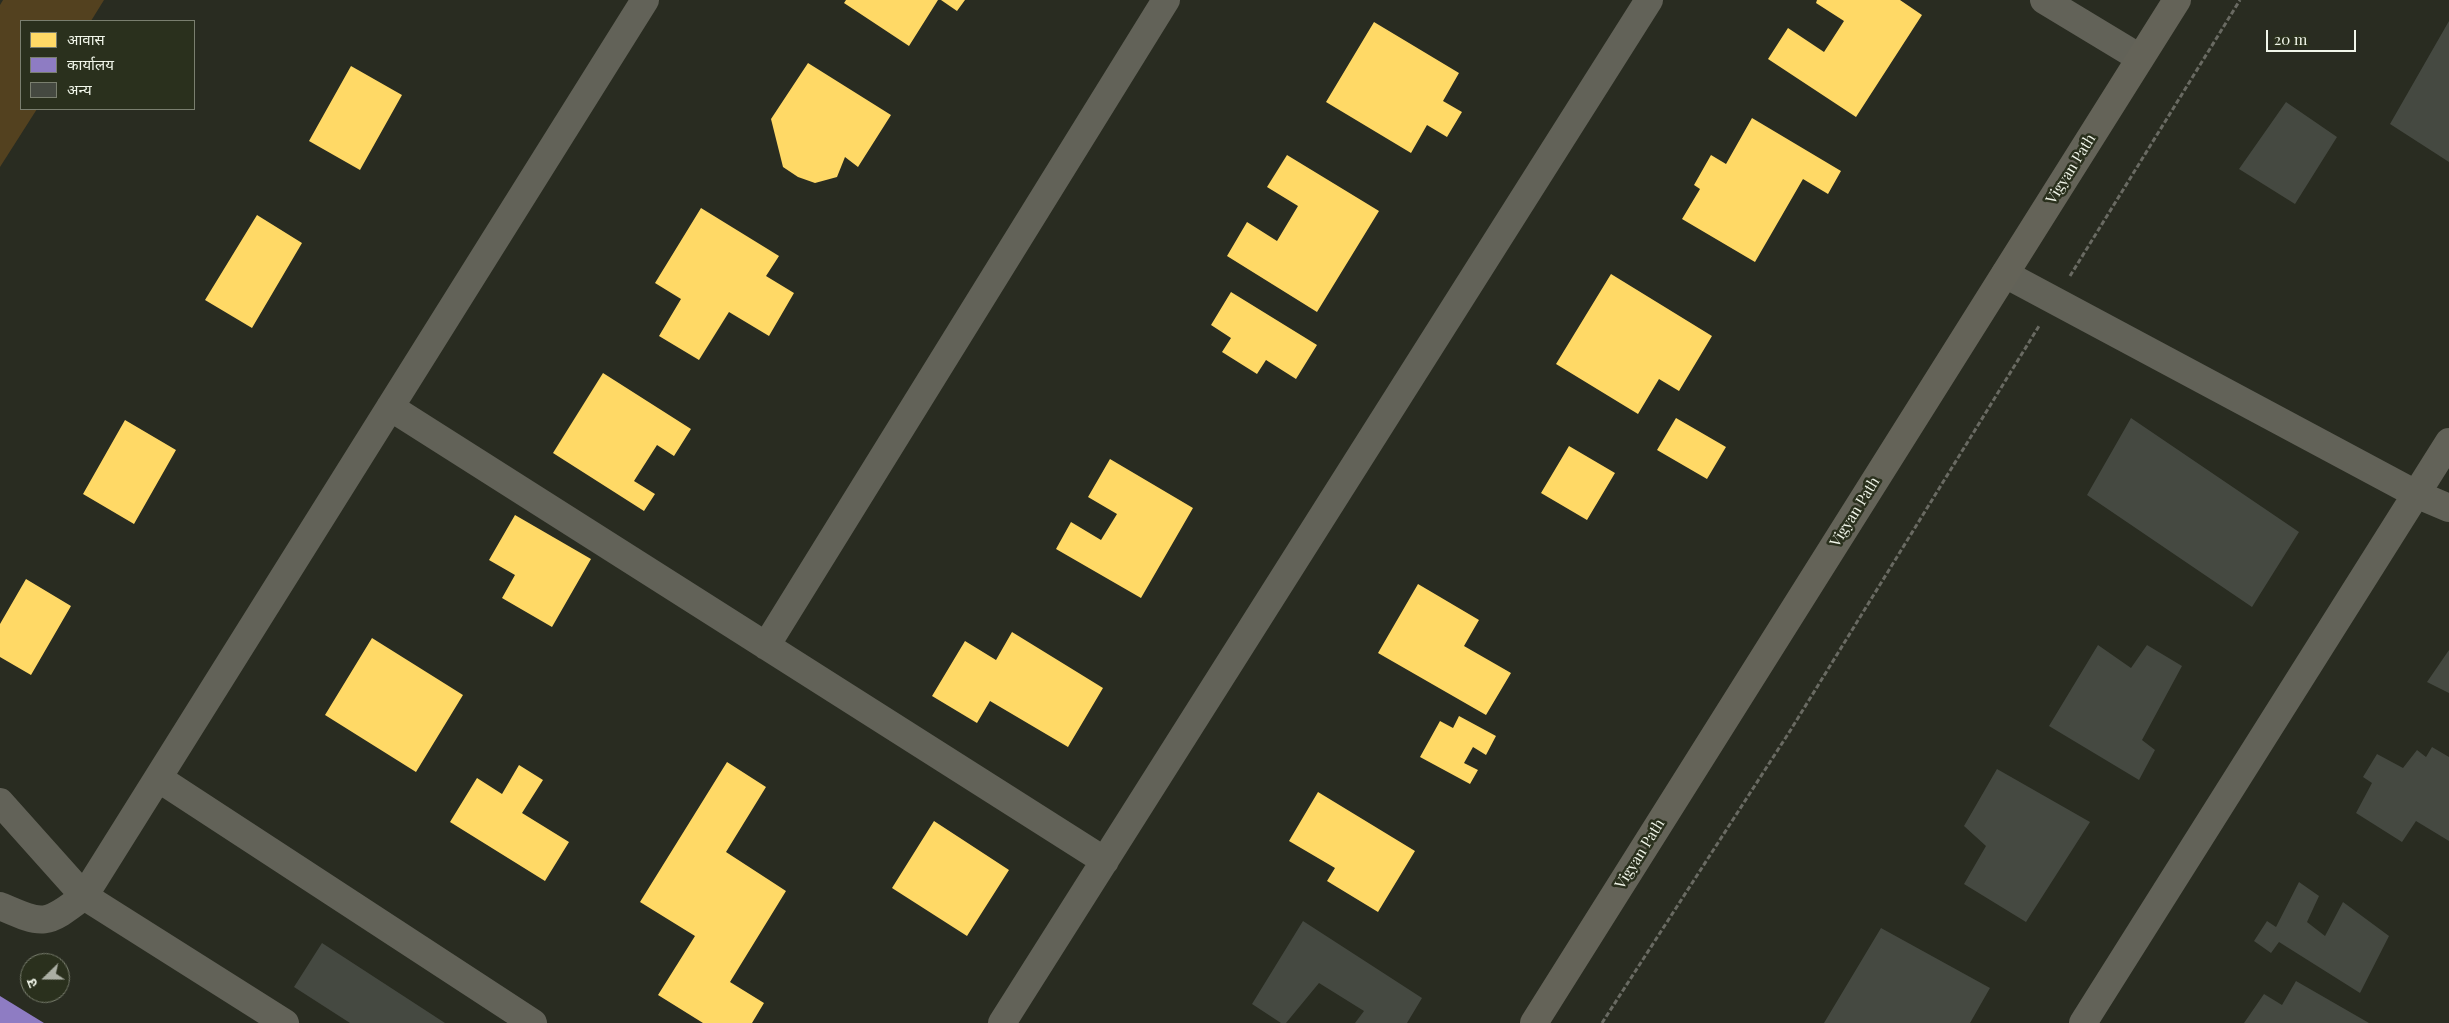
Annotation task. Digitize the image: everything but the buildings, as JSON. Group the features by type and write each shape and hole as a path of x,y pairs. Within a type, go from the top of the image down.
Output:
{"main road":[{"name":"Vigyan Path","path":"1534,1023 2177,0"}],"street":[{"path":"0,906 34,921 56,918 84,896 645,0"},
{"path":"766,646 1166,0"},
{"path":"1002,1023 1649,0"},
{"path":"2044,0 2140,58"},
{"path":"2005,274 2416,494 2449,508"},
{"path":"390,407 1105,861"},
{"path":"2083,1023 2449,442"},
{"path":"158,778 532,1023"},
{"path":"0,802 84,896 285,1023"}],"path":[{"path":"1602,1023 1795,722 2240,0"}],"shaded area":[{"path":"3,0 104,0 92,20 20,20 20,110 36,110 0,167 0,5"}]}
